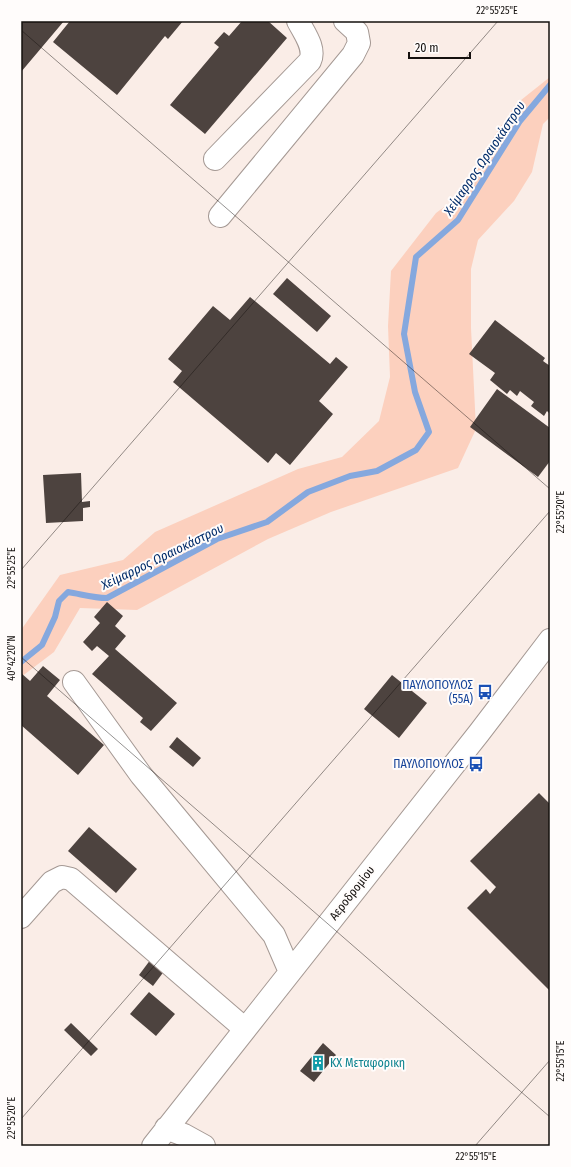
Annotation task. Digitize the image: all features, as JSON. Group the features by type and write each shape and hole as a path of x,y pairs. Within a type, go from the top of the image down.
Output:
{"street":[{"path":"215,159 310,61 312,49 298,21"},
{"path":"220,216 353,55 359,43 357,32 345,21"},
{"name":"Αεροδρομίου","path":"153,1146 550,640"},
{"path":"74,682 141,775 274,935 290,972"},
{"path":"21,917 52,882 62,877 71,879 245,1029"},
{"path":"166,1128 184,1135 204,1146"}],"shaded area":[{"path":"550,77 550,117 543,124 532,172 514,201 478,240 471,269 471,328 476,429 458,468 331,512 268,539 137,610 80,608 54,652 21,677 21,630 60,575 123,560 155,532 298,469 342,457 379,421 390,377 388,326 391,271 436,213 463,193 492,139 516,104"}],"building":[{"path":"21,21 64,21 21,72"},
{"path":"70,21 183,21 168,39 165,36 117,95 53,42"},
{"path":"242,21 268,21 287,38 205,134 170,105 219,47 214,43 224,32 229,36"},
{"path":"287,278 331,316 317,332 273,294"},
{"path":"250,297 330,364 336,357 348,367 319,401 333,414 290,465 276,453 268,463 173,382 182,371 168,359 213,306 230,320"},
{"path":"495,320 545,358 543,361 550,366 550,414 547,411 544,416 531,406 534,402 520,391 517,396 510,390 507,394 490,380 495,373 469,354"},
{"path":"497,389 550,428 550,461 538,477 470,427"},
{"path":"81,473 82,502 90,501 90,507 83,508 83,521 46,523 43,475"},
{"path":"107,602 123,616 115,626 126,636 115,649 177,703 151,731 140,722 143,718 92,674 109,656 97,646 92,651 83,642 100,623 94,617"},
{"path":"43,666 60,680 47,696 104,745 78,775 21,725 21,673 30,681"},
{"path":"392,675 427,703 399,738 364,709"},
{"path":"177,737 201,758 193,767 169,747"},
{"path":"539,793 550,804 550,991 467,908 486,889 490,894 496,887 470,861"},
{"path":"89,827 137,869 116,893 68,851"},
{"path":"154,955 168,966 153,986 139,975"},
{"path":"149,992 175,1014 156,1036 130,1014"},
{"path":"71,1023 98,1049 91,1056 64,1030"},
{"name":"ΚΧ Μεταφορικη","path":"323,1043 336,1055 314,1082 300,1071"}],"waterway":[{"name":"Χείμαρρος Ωραιοκάστρου","path":"21,662 42,645 55,617 59,601 68,592 92,597 107,598 217,539 267,522 308,492 350,476 377,471 416,450 429,432 415,392 404,334 416,257 458,220 520,121 550,85"}],"place":[{"name":"ΠΑΥΛΟΠΟΥΛΟΣ (55Α)","path":"485,692"},
{"name":"ΠΑΥΛΟΠΟΥΛΟΣ","path":"476,764"},
{"name":"ΚΧ Μεταφορικη","path":"318,1063"}]}
